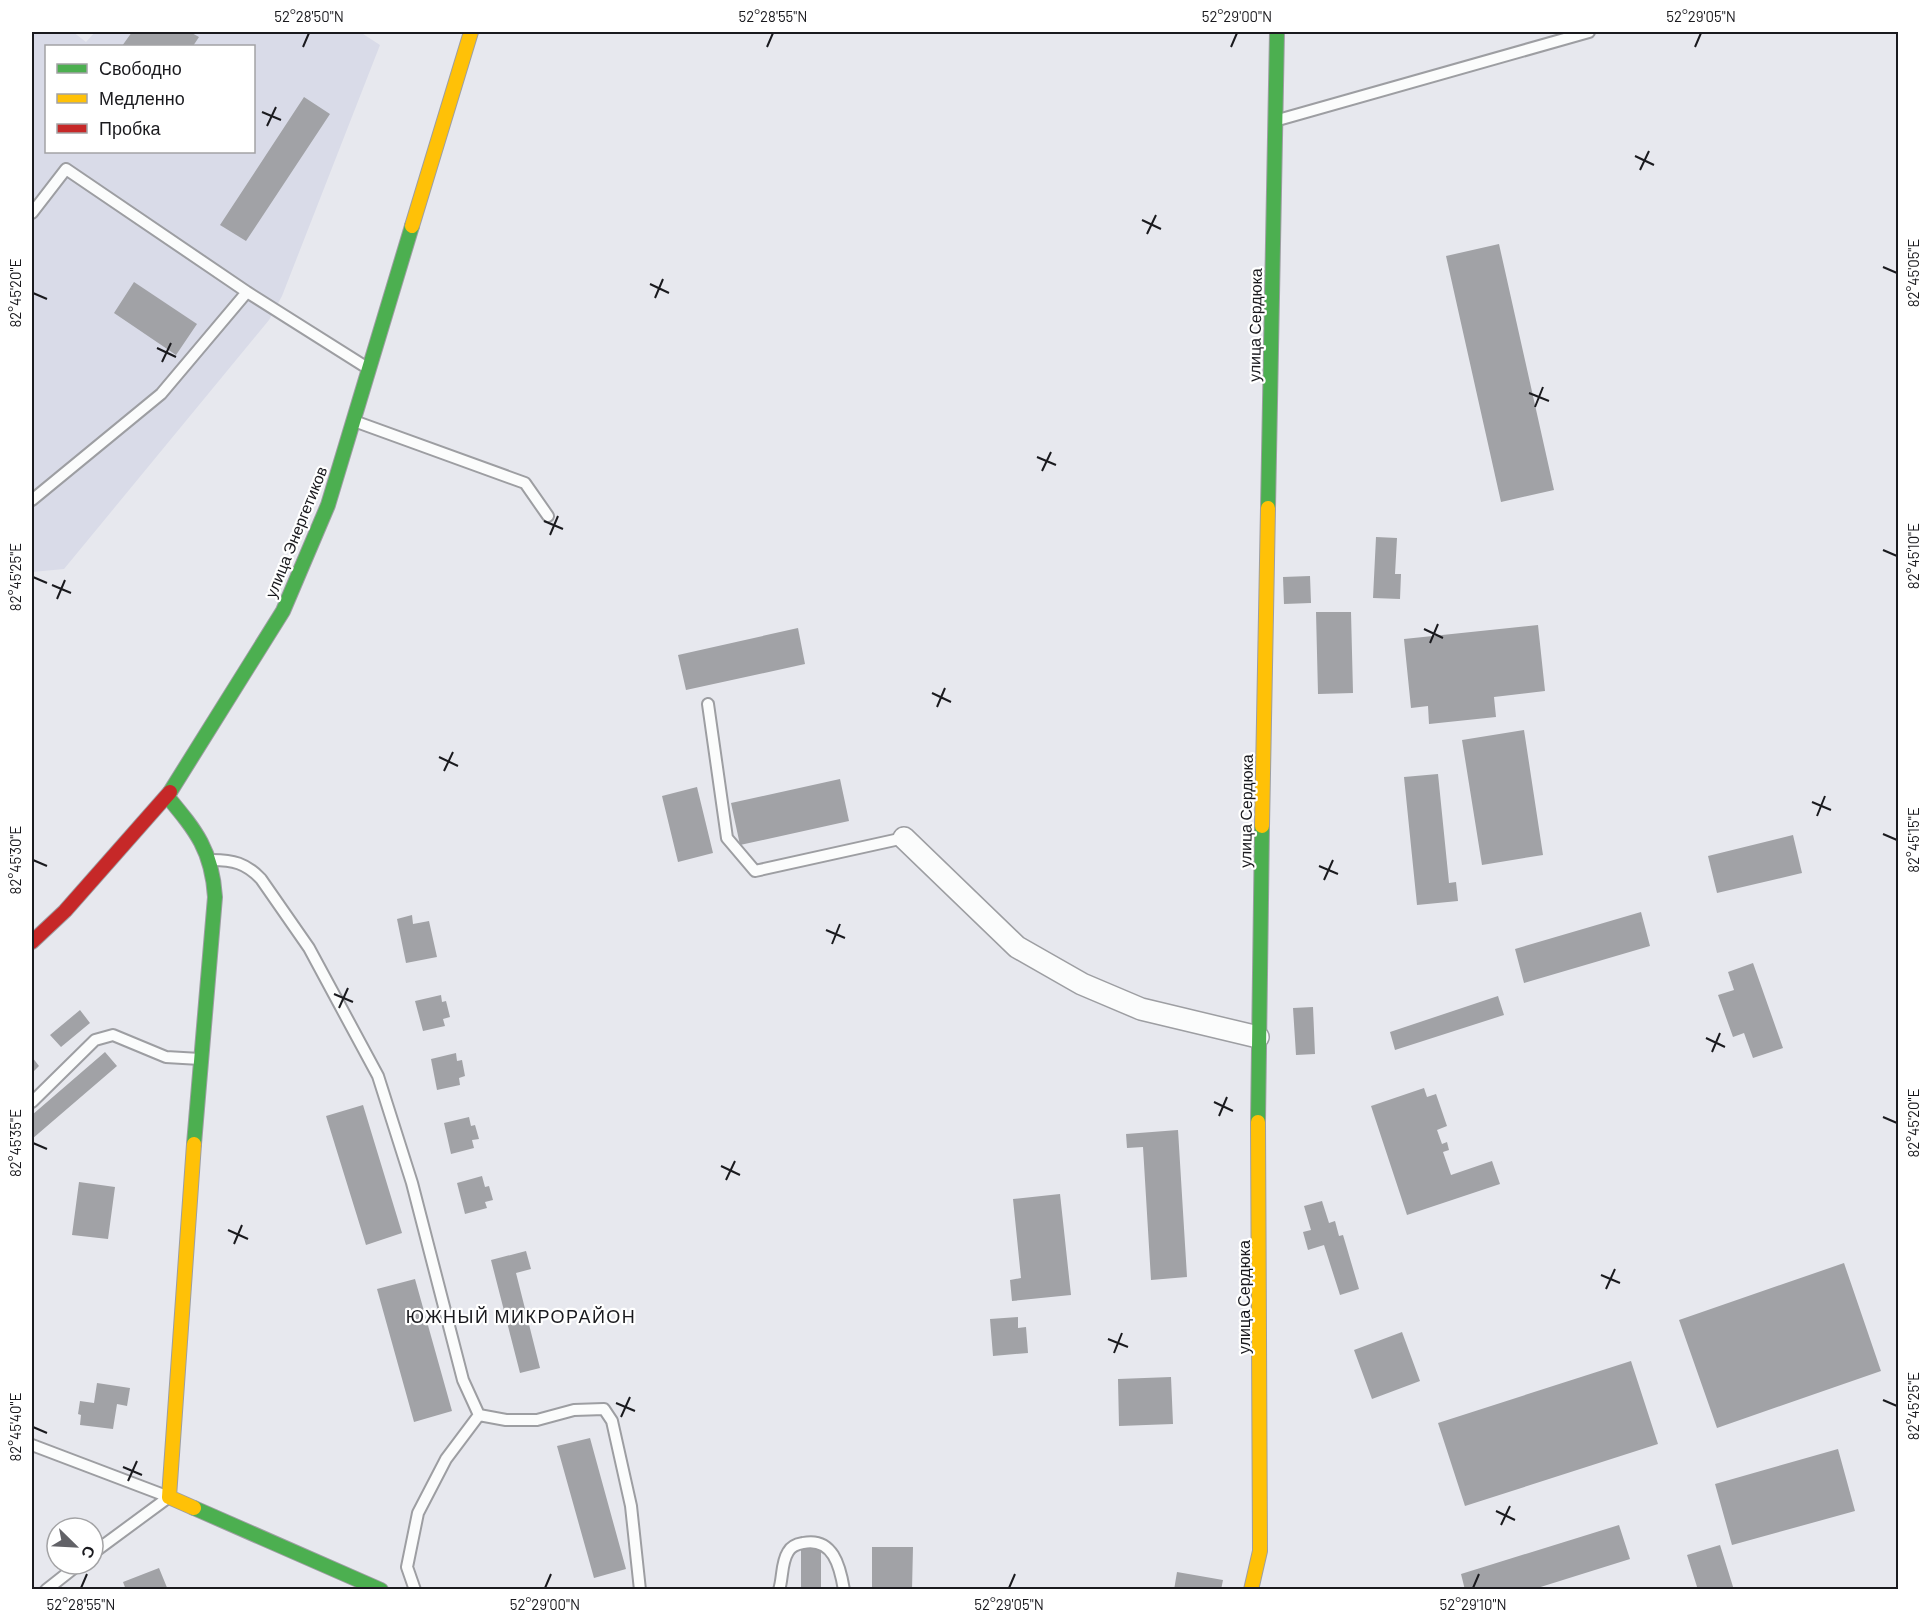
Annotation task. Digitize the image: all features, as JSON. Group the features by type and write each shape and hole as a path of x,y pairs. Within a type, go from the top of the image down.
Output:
{"street":[{"name":"улица Энергетиков","path":"32,942 65,911 167,796 283,611 328,505 471,32"},
{"name":"улица Сердюка","path":"1251,1590 1260,1551 1258,1037 1277,32"},
{"path":"167,796 202,840 211,860 215,878 169,1497 381,1590"},
{"path":"904,838 1017,947 1082,984 1141,1009 1258,1037"}],"lane":[{"path":"1275,121 1589,32"},
{"path":"32,213 66,169 247,292 369,369"},
{"path":"32,500 161,394 247,292"},
{"path":"353,421 525,483 548,516"},
{"path":"708,704 727,838 754,871 904,838"},
{"path":"211,860 240,862 261,879 309,948 378,1076 412,1183 463,1380 479,1415"},
{"path":"32,1102 95,1040 113,1035 166,1057 200,1059"},
{"path":"479,1415 506,1420 537,1420 574,1410 604,1409 612,1421 631,1506 640,1590"},
{"path":"415,1590 407,1568 418,1513 446,1459 479,1415"},
{"path":"32,1445 169,1497"},
{"path":"105,1544 169,1497"},
{"path":"779,1590 788,1552 796,1544 818,1542 826,1546 834,1557 844,1590"},
{"path":"46,1590 64,1576"}],"shaded area":[{"path":"32,32 73,32 86,42 95,32 360,32 380,45 282,296 269,320 64,569 32,572"}],"building":[{"path":"132,32 190,32 199,37 194,45 123,45"},
{"path":"304,97 330,114 246,241 220,225"},
{"path":"1499,244 1554,490 1501,502 1446,256"},
{"path":"134,282 197,324 176,355 114,313"},
{"path":"1376,537 1397,538 1395,574 1401,574 1400,599 1373,598"},
{"path":"1310,576 1311,603 1284,604 1283,577"},
{"path":"1316,612 1351,612 1353,693 1318,694"},
{"path":"1538,625 1545,691 1494,697 1496,717 1429,724 1428,706 1411,708 1404,639"},
{"path":"798,628 805,664 686,690 678,655"},
{"path":"1524,730 1543,855 1482,865 1462,740"},
{"path":"1438,774 1449,883 1456,882 1458,901 1417,905 1404,777"},
{"path":"840,779 849,821 740,845 731,803"},
{"path":"697,787 713,853 678,862 662,796"},
{"path":"1793,835 1802,873 1717,893 1708,856"},
{"path":"1641,912 1650,946 1524,983 1515,949"},
{"path":"412,915 413,924 429,921 437,957 406,963 397,919"},
{"path":"1753,963 1783,1048 1753,1058 1744,1033 1733,1037 1718,995 1734,990 1728,972"},
{"path":"441,995 442,1002 446,1001 450,1017 443,1019 445,1026 423,1031 415,1001"},
{"path":"1498,996 1504,1015 1395,1050 1390,1032"},
{"path":"1313,1007 1315,1054 1296,1055 1293,1008"},
{"path":"80,1010 90,1023 61,1047 50,1035"},
{"path":"105,1052 117,1066 32,1139 32,1115"},
{"path":"456,1053 457,1061 462,1060 465,1076 459,1078 460,1085 437,1090 431,1059"},
{"path":"32,1057 39,1066 32,1073"},
{"path":"1424,1088 1427,1097 1436,1094 1447,1126 1437,1130 1442,1144 1447,1142 1449,1150 1443,1152 1451,1175 1492,1161 1500,1184 1407,1215 1371,1106"},
{"path":"363,1105 402,1233 366,1245 326,1116"},
{"path":"469,1117 471,1126 475,1125 479,1139 472,1140 474,1148 451,1154 444,1123"},
{"path":"1178,1130 1187,1277 1151,1280 1143,1147 1127,1148 1126,1134"},
{"path":"482,1176 485,1187 489,1186 493,1200 485,1202 487,1208 465,1214 457,1183"},
{"path":"79,1182 115,1187 108,1239 72,1235"},
{"path":"1060,1194 1071,1295 1012,1301 1010,1280 1021,1278 1013,1199"},
{"path":"1322,1201 1329,1223 1335,1221 1339,1236 1343,1235 1359,1289 1340,1295 1324,1245 1308,1250 1303,1232 1311,1230 1304,1206"},
{"path":"526,1251 531,1269 516,1273 540,1368 520,1373 491,1260"},
{"path":"1844,1263 1881,1371 1717,1428 1679,1320"},
{"path":"415,1279 452,1411 414,1422 377,1289"},
{"path":"1018,1317 1018,1328 1026,1327 1028,1353 993,1356 990,1319"},
{"path":"1402,1332 1420,1381 1372,1399 1354,1350"},
{"path":"1631,1361 1658,1444 1465,1506 1438,1423"},
{"path":"1171,1377 1173,1424 1119,1426 1118,1379"},
{"path":"97,1383 130,1388 127,1406 117,1404 113,1429 80,1425 81,1415 78,1414 80,1401 94,1403"},
{"path":"590,1438 626,1569 594,1578 557,1446"},
{"path":"1838,1449 1855,1511 1732,1545 1715,1484"},
{"path":"1619,1525 1630,1559 1531,1590 1465,1590 1461,1574"},
{"path":"1720,1545 1734,1590 1698,1590 1687,1555"},
{"path":"872,1547 913,1547 912,1590 872,1590"},
{"path":"801,1549 821,1549 821,1590 801,1590"},
{"path":"159,1568 168,1590 126,1590 123,1582"},
{"path":"1177,1572 1223,1580 1221,1590 1174,1590"}],"traffic: fast":[{"path":"1268,508 1277,32"},
{"path":"170,792 283,611 328,505 412,226"},
{"path":"167,796 201,842 210,866 215,897 194,1144"},
{"path":"1258,1122 1262,826"},
{"path":"194,1508 381,1590"}],"traffic: slow":[{"path":"412,226 471,32"},
{"path":"1262,826 1268,508"},
{"path":"1251,1590 1260,1551 1258,1122"},
{"path":"194,1144 169,1497 194,1508"}],"traffic: jam":[{"path":"32,942 65,911 170,792"}],"district":[{"name":"ЮЖНЫЙ МИКРОРАЙОН","path":"521,1317"}]}
